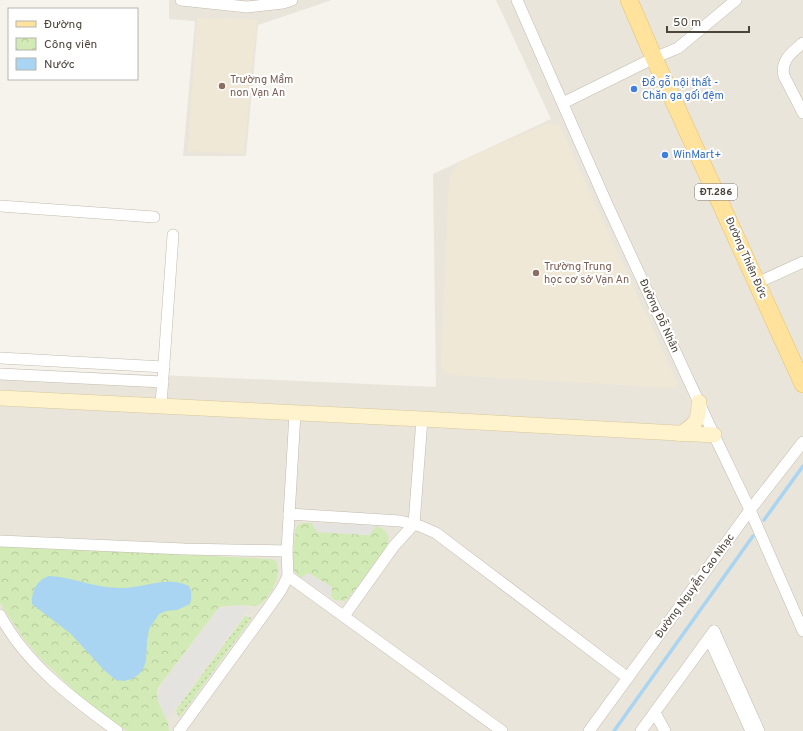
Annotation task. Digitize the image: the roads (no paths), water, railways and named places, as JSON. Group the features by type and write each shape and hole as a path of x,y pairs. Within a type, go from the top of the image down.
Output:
{"main road":[{"name":"Đường Thiên Đức","path":"629,0 803,384"}],"street":[{"path":"181,0 247,7 286,1"},
{"name":"Đường Đỗ Nhân","path":"517,0 606,202 750,510 803,631"},
{"path":"563,103 654,58 678,48 736,0"},
{"path":"803,44 788,56 783,70 784,76 803,113"},
{"path":"0,206 154,217"},
{"path":"161,405 173,235"},
{"path":"757,282 803,262"},
{"path":"0,358 164,367"},
{"path":"0,374 163,382"},
{"path":"0,398 161,405 714,435"},
{"path":"680,434 696,421 699,413 699,402"},
{"path":"179,731 267,610 281,590 288,576 287,551 295,413"},
{"path":"344,616 394,546 414,524 422,419"},
{"name":"Đường Nguyễn Cao Nhạc","path":"589,731 750,510 803,442"},
{"path":"289,514 400,521 414,524 436,533 628,678"},
{"path":"0,541 184,549 287,551"},
{"path":"288,576 502,731"},
{"path":"0,615 24,650 39,667 77,702 117,731"},
{"path":"641,731 712,634"},
{"path":"712,634 751,731"},
{"path":"712,634 759,731"},
{"path":"655,713 665,731"}],"water":[{"path":"49,576 67,578 110,588 137,587 163,582 180,583 189,586 191,599 190,604 177,610 166,611 159,614 149,629 146,661 143,669 132,679 124,681 116,680 104,670 71,634 32,604 34,590 38,583"}],"waterway":[{"path":"764,520 803,466"},
{"path":"614,731 753,536"}],"place":[{"name":"Trường Mầm non Vạn An","path":"222,86"},
{"name":"Đồ gỗ nội thất - Chăn ga gối đệm","path":"634,89"},
{"name":"WinMart+","path":"665,155"},
{"name":"Trường Trung học cơ sở Vạn An","path":"536,273"}]}
